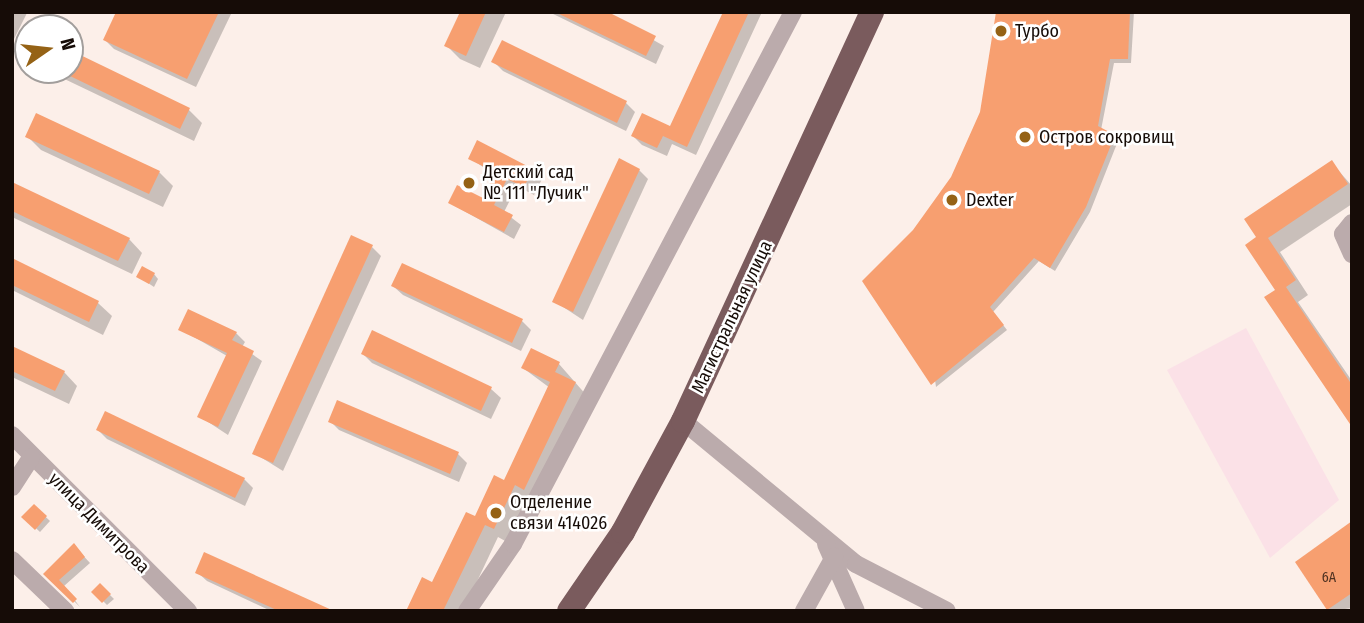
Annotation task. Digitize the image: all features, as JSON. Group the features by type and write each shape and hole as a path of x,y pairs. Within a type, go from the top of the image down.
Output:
{"highway":[{"name":"Магистральная улица","path":"569,611 623,533 682,421 872,12"}],"street":[{"path":"467,611 513,544 793,12"},
{"path":"1352,223 1343,234 1352,254"},
{"path":"682,421 818,528 856,564 947,611"},
{"name":"улица Димитрова","path":"12,435 31,458 188,611"},
{"path":"12,487 31,458"},
{"path":"818,528 834,557 856,611"},
{"path":"804,611 834,557"},
{"path":"12,560 65,611"}],"shaded area":[{"path":"1246,328 1339,500 1270,558 1167,370"}],"building":[{"path":"116,12 219,12 187,79 103,40"},
{"path":"460,12 486,12 466,56 444,46"},
{"path":"555,12 608,12 656,36 646,56"},
{"path":"723,12 749,12 687,147 663,136 657,148 631,136 642,113 670,126"},
{"path":"996,12 1130,12 1128,59 1110,59 1098,126 1115,135 1086,207 1050,268 1034,258 990,307 1004,325 931,385 862,281 913,230 951,177 980,112"},
{"path":"502,40 627,101 617,123 491,62"},
{"path":"84,57 190,108 180,129 84,83"},
{"path":"36,113 160,171 149,194 25,137"},
{"path":"477,140 533,169 524,187 507,179 494,205 513,215 504,232 448,203 457,185 483,198 495,172 468,159"},
{"path":"619,158 640,169 573,312 552,302"},
{"path":"1332,160 1348,184 1268,238 1296,280 1286,287 1352,385 1352,427 1264,297 1275,290 1245,245 1256,237 1244,219"},
{"path":"12,182 130,238 118,261 12,211"},
{"path":"351,235 373,245 273,463 252,454"},
{"path":"12,258 99,301 89,322 12,285"},
{"path":"402,263 523,319 512,343 391,286"},
{"path":"142,266 155,273 149,284 136,277"},
{"path":"188,309 237,332 232,340 254,351 218,427 197,417 227,353 178,330"},
{"path":"372,330 492,387 481,411 361,354"},
{"path":"12,346 65,371 55,391 12,371"},
{"path":"531,348 560,362 555,372 576,382 524,490 515,485 494,529 485,525 443,611 406,611 422,577 432,582 466,512 475,516 494,475 504,480 550,382 521,368"},
{"path":"337,400 459,452 450,474 328,422"},
{"path":"105,411 245,478 235,498 96,430"},
{"path":"34,504 47,516 35,530 21,517"},
{"path":"1352,521 1352,593 1327,610 1295,562"},
{"path":"74,543 85,557 59,580 77,599 73,603 43,574"},
{"path":"204,552 334,611 279,611 195,573"},
{"path":"100,583 111,594 102,603 91,592"}],"place":[{"name":"Турбо","path":"1001,31"},
{"name":"Остров сокровищ","path":"1025,137"},
{"name":"Детский сад № 111 \"Лучик\"","path":"469,183"},
{"name":"Dexter","path":"952,200"},
{"name":"Отделение связи 414026","path":"496,513"}]}
